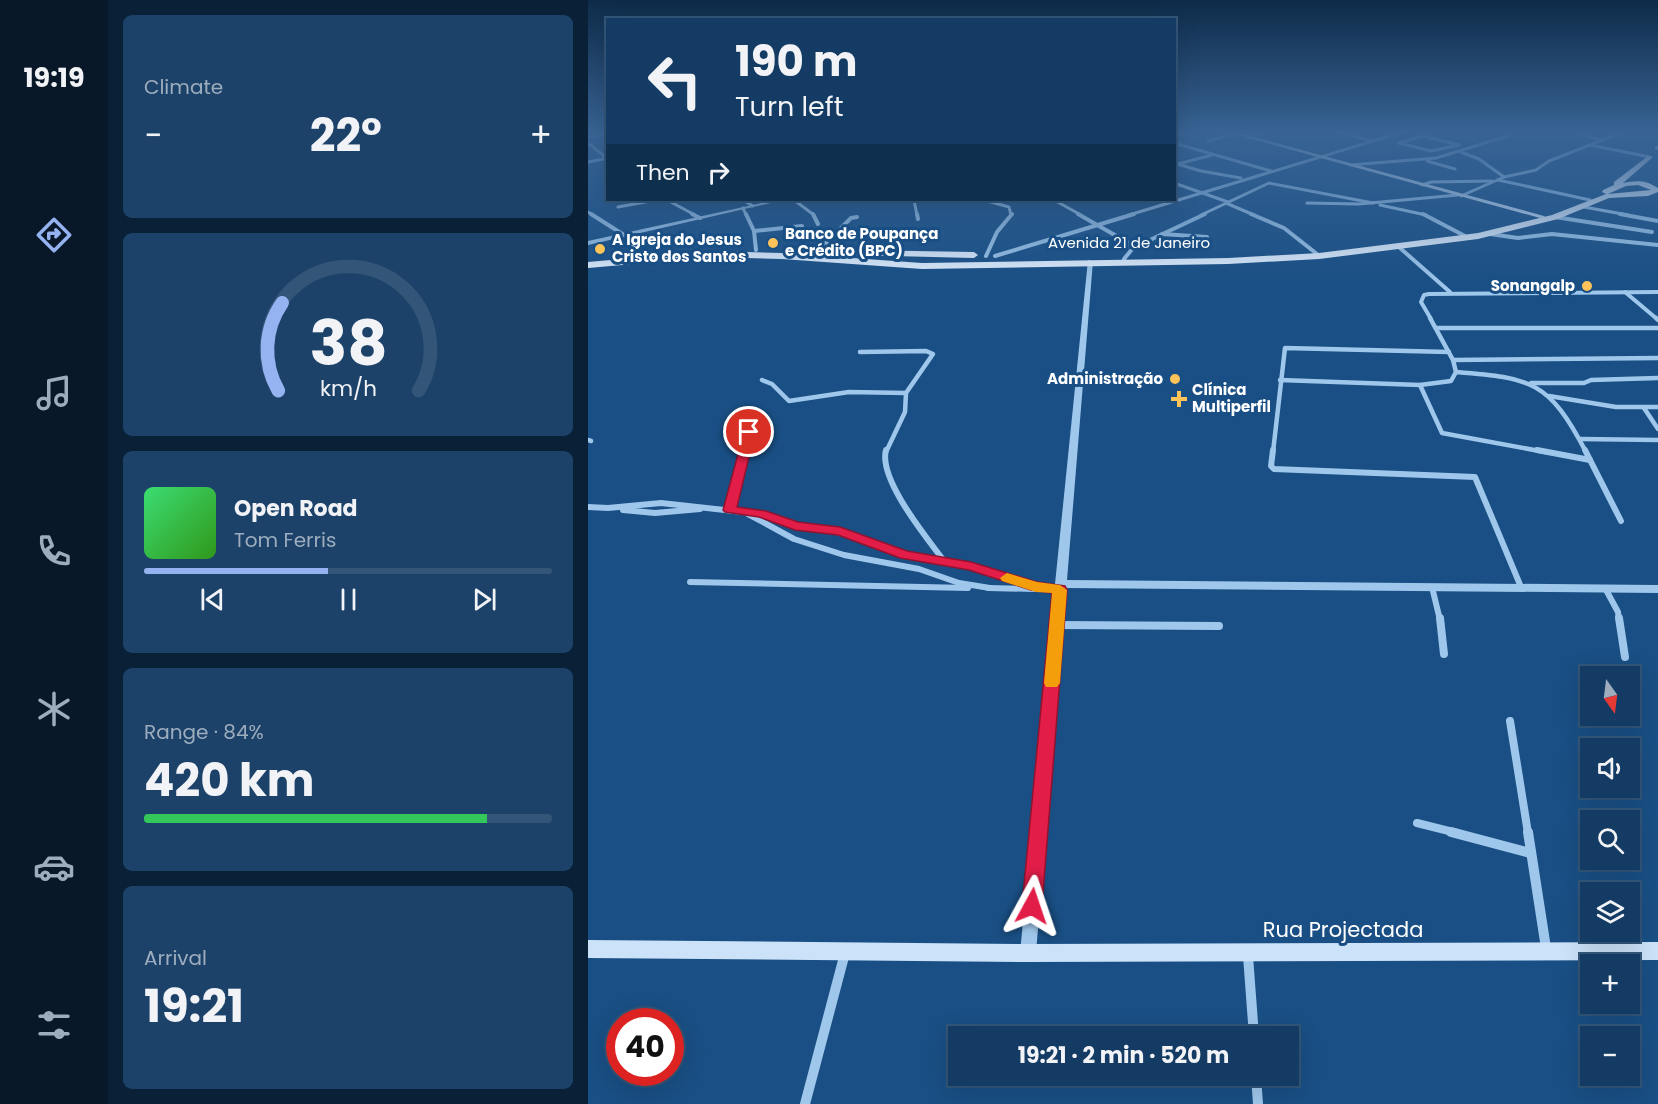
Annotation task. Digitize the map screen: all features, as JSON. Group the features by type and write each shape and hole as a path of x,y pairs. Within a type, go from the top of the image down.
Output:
{"main road":[{"path":"1417,184 1542,217"},
{"name":"Avenida 21 de Janeiro","path":"588,264 714,254 990,256 1090,261 1262,259 1400,248 1490,234 1555,217 1587,203 1619,184"},
{"path":"1606,192 1624,184"},
{"path":"1615,195 1648,194 1656,190 1648,185 1634,184"},
{"name":"Avenida 21 de Janeiro","path":"588,264 679,254 756,250 821,254 922,266 1317,254 1413,244 1511,227 1615,195"},
{"path":"1615,195 1658,196"},
{"path":"821,254 898,255 909,259 892,262 821,254"},
{"path":"955,256 1067,260 965,264 945,263 942,260 955,256"},
{"name":"Rua Projectada","path":"588,949 1028,953 1658,951"}],"street":[{"path":"1176,184 1227,202 1284,228 1317,254"},
{"path":"1176,201 1230,184"},
{"path":"1124,259 1133,248 1268,184"},
{"path":"1272,184 1424,214 1465,236"},
{"path":"1422,185 1427,184"},
{"path":"1307,203 1375,203 1460,195 1490,184"},
{"path":"1506,184 1658,221"},
{"path":"1325,193 1329,189"},
{"path":"618,207 651,201"},
{"path":"669,201 700,218"},
{"path":"744,201 753,206"},
{"path":"588,243 770,201"},
{"path":"796,201 804,204 816,216 818,224"},
{"path":"914,201 918,219"},
{"path":"990,201 1010,207 1012,214 997,232 990,256"},
{"path":"1056,201 1125,240 1133,248"},
{"path":"990,256 1175,201"},
{"path":"743,208 754,231 756,250"},
{"path":"588,212 624,235"},
{"path":"821,254 851,218 857,217"},
{"path":"1555,217 1652,232"},
{"path":"754,231 802,226"},
{"path":"1161,234 1207,237"},
{"path":"1490,234 1518,238 1552,234 1658,245"},
{"path":"1400,248 1449,292"},
{"path":"1028,953 1090,261"},
{"path":"1280,380 1420,385 1451,381 1456,372 1453,360 1421,298 1429,294 1449,292 1658,292"},
{"path":"1625,292 1658,320"},
{"path":"1436,328 1658,328"},
{"path":"1449,352 1287,348 1284,350 1280,380 1271,455 1272,468 1475,477 1521,587"},
{"path":"860,352 932,352 933,354 930,362 906,393 908,405 904,418 889,444 884,459 894,487 944,561"},
{"path":"1453,360 1658,358"},
{"path":"1456,372 1531,383 1584,383 1591,380 1658,378"},
{"path":"762,380 772,384 789,401 849,392 906,393"},
{"path":"1531,383 1549,396 1580,439 1621,520"},
{"path":"1420,385 1442,433 1590,460"},
{"path":"1549,396 1581,403 1658,407"},
{"path":"1644,408 1658,429"},
{"path":"729,510 754,412"},
{"path":"1580,439 1658,440"},
{"path":"588,506 655,513 729,510 761,514 795,526 840,531 905,555 971,566 1036,587 1658,589"},
{"path":"729,510 754,517 794,538 844,555 919,568 959,583 990,588"},
{"path":"690,582 990,588 1060,587"},
{"path":"1431,587 1440,616 1444,654"},
{"path":"1605,588 1618,612 1625,657"},
{"path":"1057,625 1219,626"},
{"path":"1510,721 1546,951"},
{"path":"1418,823 1530,854"},
{"path":"805,1104 846,950"},
{"path":"1248,952 1253,1026"},
{"path":"1257,1086 1258,1104"}],"slow traffic":[{"path":"1007,578 1036,587 1060,590 1052,683"}],"place":[{"name":"Banco de Poupança e Crédito (BPC)","path":"773,243"},
{"name":"A Igreja do Jesus Cristo dos Santos","path":"600,249"},
{"name":"Sonangalp","path":"1587,286"},
{"name":"Administração","path":"1175,379"},
{"name":"Clínica Multiperfil","path":"1179,399"}],"route":[{"path":"749,432 729,510 761,514 795,526 840,531 905,555 926,560 949,561 1036,587 1060,590 1032,906"}]}
